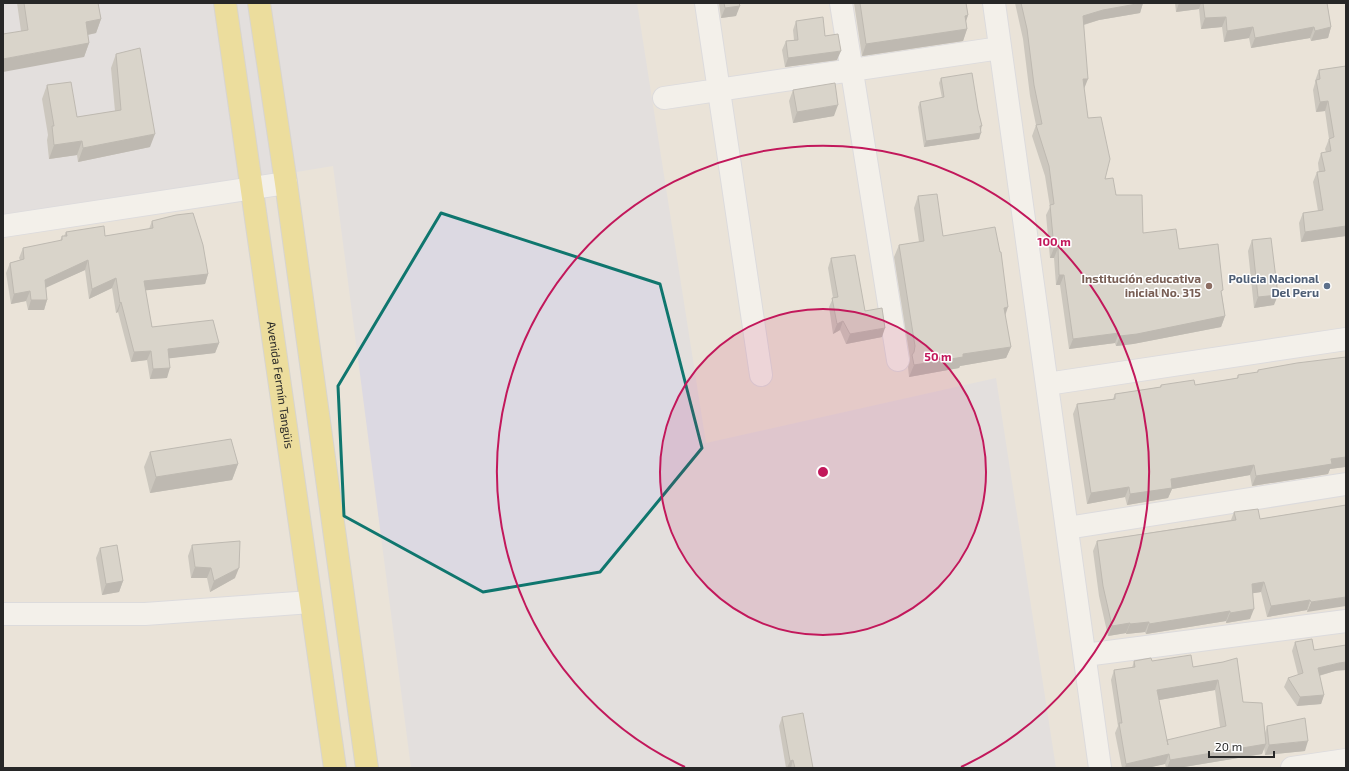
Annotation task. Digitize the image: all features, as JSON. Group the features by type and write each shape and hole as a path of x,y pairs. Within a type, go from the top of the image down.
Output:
{"main road":[{"name":"Avenida Fermín Tangüis","path":"225,3 325,702 336,768"},
{"path":"259,3 286,183 367,768"},
{"path":"325,702 357,700"}],"street":[{"path":"706,3 761,375"},
{"path":"841,3 898,360"},
{"path":"994,3 1068,528 1100,768"},
{"path":"664,98 1000,48"},
{"path":"3,226 286,183"},
{"path":"1047,384 1346,339"},
{"path":"1068,528 1346,484"},
{"path":"3,614 145,614 311,602"},
{"path":"1084,656 1346,621"},
{"path":"1292,768 1346,760"}],"highlighted area":[{"path":"441,213 660,284 702,448 600,572 483,592 344,516 338,386"}],"shaded area":[{"path":"3,3 637,3 706,443 996,378 1056,768 411,768 333,166 3,220"}],"building":[{"path":"24,3 98,3 101,19 86,22 89,43 3,59 3,34 28,30"},
{"path":"724,3 739,3 740,6 725,8"},
{"path":"860,3 966,3 968,15 965,16 967,29 866,44"},
{"path":"1021,3 1142,3 1103,10 1083,16 1088,79 1083,79 1088,118 1101,117 1110,159 1105,179 1113,178 1116,195 1142,195 1143,233 1176,229 1179,249 1218,244 1223,290 1221,291 1225,316 1137,334 1120,336 1119,333 1073,339 1064,275 1059,275 1058,248 1054,248 1050,205 1054,204 1049,166 1036,125 1042,124 1034,85 1027,29"},
{"path":"1203,3 1327,3 1331,27 1315,31 1314,27 1255,38 1253,27 1227,31 1226,17 1205,18"},
{"path":"823,17 825,36 838,34 841,51 788,58 786,41 798,40 796,21"},
{"path":"140,48 155,134 83,148 82,141 54,145 52,126 54,126 47,85 71,82 77,117 121,110 116,54"},
{"path":"1346,66 1346,226 1305,232 1303,213 1323,210 1317,172 1325,171 1321,153 1331,151 1329,139 1334,137 1328,101 1320,102 1316,80 1320,79 1319,70"},
{"path":"972,73 982,126 980,126 981,133 926,141 920,102 944,97 941,78"},
{"path":"835,83 838,105 797,112 793,90"},
{"path":"937,194 943,236 995,227 1001,252 1008,307 1004,308 1011,347 963,354 963,357 914,365 912,355 915,346 899,245 924,241 918,196"},
{"path":"193,213 203,245 208,274 144,281 152,327 213,320 219,343 168,349 170,368 153,369 151,351 134,352 121,302 120,303 116,278 92,289 88,260 45,280 47,300 31,300 30,291 14,294 10,263 24,259 23,248 62,240 62,236 67,236 66,232 104,226 105,236 153,228 152,221 176,215"},
{"path":"1271,238 1278,295 1258,297 1252,240"},
{"path":"855,255 865,311 882,308 885,328 850,334 843,321 837,324 832,298 838,297 831,258"},
{"path":"1346,357 1346,457 1331,459 1332,464 1256,476 1254,465 1171,479 1172,488 1130,494 1129,487 1091,493 1077,404 1115,399 1115,394 1161,387 1161,385 1194,380 1195,385 1238,378 1238,375 1258,372 1258,370 1297,363"},
{"path":"231,439 238,464 156,477 150,452"},
{"path":"1346,505 1346,597 1311,602 1310,600 1271,606 1264,582 1252,584 1254,609 1230,613 1230,611 1149,624 1149,622 1130,623 1112,626 1103,586 1097,541 1236,520 1234,512 1258,509 1260,519"},
{"path":"240,541 239,568 214,581 211,568 195,567 192,545"},
{"path":"117,545 123,581 106,584 100,548"},
{"path":"1312,639 1314,650 1346,645 1346,662 1318,668 1324,695 1300,697 1288,678 1303,673 1295,642"},
{"path":"1191,655 1193,667 1237,658 1243,702 1262,703 1266,744 1170,760 1169,754 1126,764 1119,723 1122,723 1114,670 1135,667 1134,661 1151,658 1152,661","holes":["1218,680 1226,726 1167,740 1157,690"]},
{"path":"803,713 813,768 795,768 793,760 790,761 782,717"},
{"path":"1305,718 1308,741 1269,745 1267,726"}],"place":[{"name":"Institución educativa inicial No. 315","path":"1209,286"},
{"name":"Policia Nacional Del Peru","path":"1327,286"}]}
